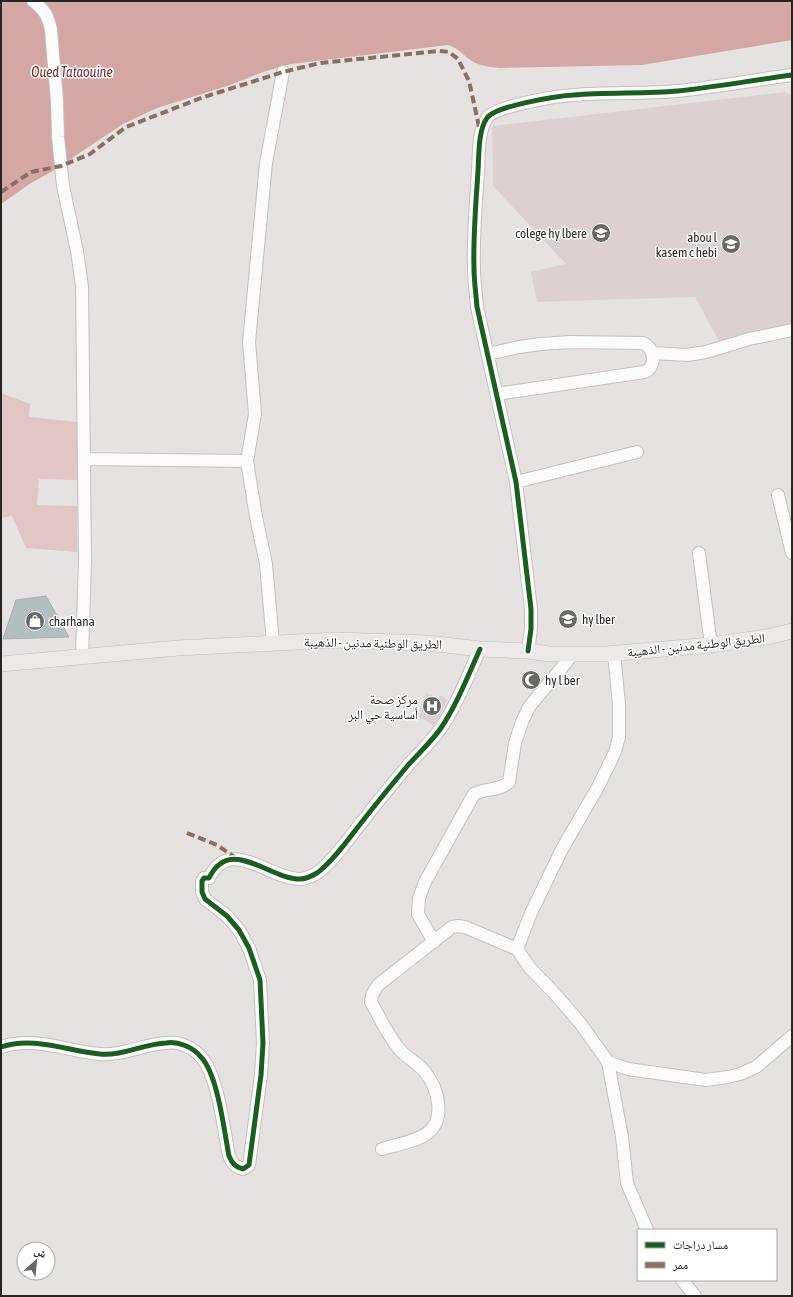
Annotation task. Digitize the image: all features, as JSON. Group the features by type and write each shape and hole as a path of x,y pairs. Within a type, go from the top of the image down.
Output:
{"main road":[{"name":"الطريق الوطنية مدنين - الذهيبة","path":"1,664 178,648 336,640 421,642 480,649 528,651 550,654 614,654 711,645 768,637 792,631"}],"street":[{"path":"33,1 45,12 49,19 63,186 77,251 82,286 85,560 82,656"},
{"path":"273,643 266,564 256,517 247,461 255,414 249,342 266,163 283,72"},
{"path":"528,651 531,629 531,609 516,482 477,307 474,268 481,136 485,120 490,114 512,107 572,95 643,93 680,90 792,76"},
{"path":"652,353 687,355 706,352 749,339 792,330"},
{"path":"488,354 519,347 570,342 643,343 648,346 652,353 653,365 650,370 644,372 497,394"},
{"path":"516,482 637,452"},
{"path":"84,459 247,461"},
{"path":"778,496 792,554"},
{"path":"698,553 711,645"},
{"path":"1,1047 25,1042 110,1054 165,1042 185,1045 201,1056 208,1066 221,1109 229,1156 232,1162 237,1167 243,1169 248,1165 261,1075 263,1043 260,980 250,948 239,930 227,916 205,899 202,892 202,881 204,878 209,878 218,864 225,860 236,858 282,875 299,879 307,878 318,872 332,859 388,788 440,729 453,708 480,649"},
{"path":"434,942 418,914 419,898 425,882 474,794 478,791 502,786 509,782 516,743 522,722 529,707 573,654"},
{"path":"516,949 531,913 562,849 598,787 615,752 619,737 619,704 614,654"},
{"path":"382,1149 424,1136 437,1123 439,1109 437,1094 431,1082 424,1071 401,1051 394,1042 371,1002 372,995 378,985 452,928 458,926 481,933 516,949 530,968 580,1023 608,1062 622,1137 627,1183 647,1229"},
{"path":"608,1062 628,1069 706,1080 728,1078 756,1067 792,1036"},
{"path":"683,1281 695,1296"}],"shaded area":[{"path":"785,92 792,95 792,326 720,343 695,297 537,302 531,272 566,264 493,186 492,126"},
{"path":"1,393 30,404 29,417 77,422 77,480 39,479 37,505 77,506 77,552 26,548 12,516 1,518"},
{"name":"مركز صحة أساسية حي البر","path":"426,693 433,695 432,698 438,699 441,695 447,700 438,719 433,725 417,716 417,713 423,714 419,710 424,701 427,703 429,700 424,697"}],"water":[{"name":"Oued Tataouine","path":"1,1 792,1 792,40 642,65 499,68 475,63 455,48 448,45 291,64 157,108 123,124 1,204"}],"building":[{"path":"46,596 69,637 3,639 16,600"}],"marked path":[{"path":"1,192 31,172 61,166 90,154 126,127 201,98 283,72 320,63 439,51 449,52 458,59 469,81 480,131"},
{"path":"187,833 217,845 236,858"}],"cycle path":[{"path":"528,651 531,629 531,609 516,482 477,307 474,256 475,219 480,143 484,123 492,114 502,109 554,97 586,94 678,91 792,75"},
{"path":"1,1047 26,1043 50,1045 100,1054 125,1052 149,1045 171,1043 180,1044 190,1048 198,1053 207,1065 212,1077 220,1104 230,1158 234,1164 240,1168 243,1169 249,1165 261,1075 263,1043 260,980 249,948 239,930 227,916 205,899 202,892 202,881 204,878 209,878 218,866 228,860 239,859 275,873 300,879 311,876 323,868 342,847 409,764 441,728 467,680 480,649"}],"place":[{"name":"colege hy lbere","path":"601,233"},
{"name":"abou l kasem c hebi","path":"731,244"},
{"name":"hy lber","path":"568,619"},
{"name":"charhana","path":"35,621"},
{"name":"hy l ber","path":"531,680"},
{"name":"مركز صحة أساسية حي البر","path":"432,706"}]}
